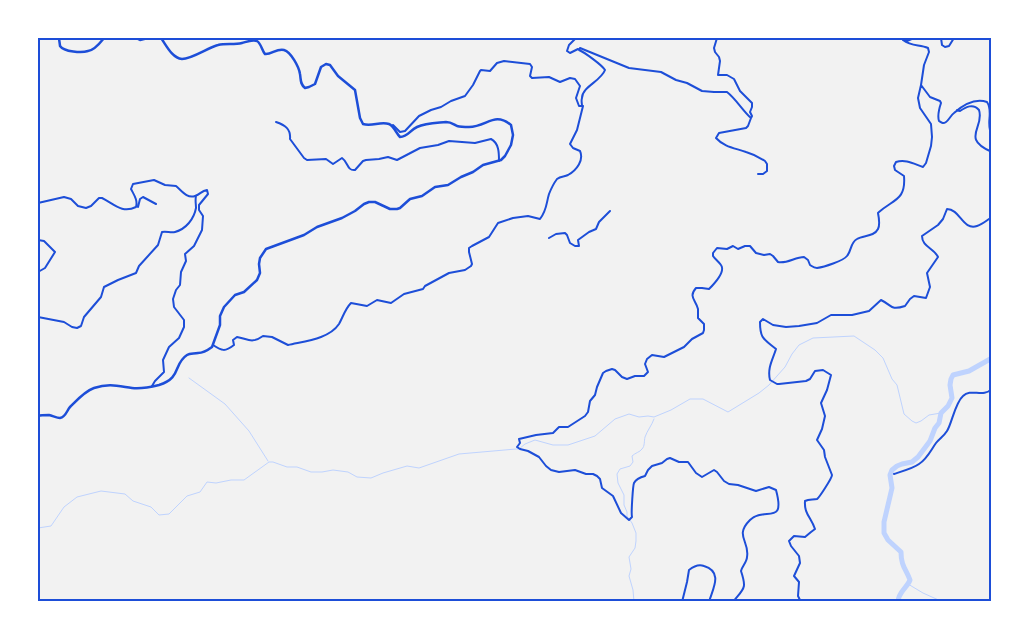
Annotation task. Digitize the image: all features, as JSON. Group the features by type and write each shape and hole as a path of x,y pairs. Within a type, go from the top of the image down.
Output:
{"main road":[{"path":"59,39 60,46 65,50 85,52 93,49 104,38"},
{"path":"136,38 140,40 148,38"},
{"path":"38,416 62,417 68,408 84,393 93,388 115,384 132,388 152,386 160,385 170,380 173,378 180,362 186,356 210,349 213,345 224,307 235,295 244,292 257,280 260,273 260,258 266,249 342,218 369,202 375,202 390,209 400,208 410,199 422,196 435,187 448,185 483,165 499,161 506,154 513,135 511,125 499,119 493,119 474,127 460,126 450,122 424,125 402,137 398,136 391,125 387,123 363,124 360,118 355,90 338,76 328,64 324,64 321,67 315,84 310,88 305,88 301,85 299,70 290,54 285,50 278,50 267,55 258,42 252,41 236,45 218,45 196,55 181,59 173,54 161,38"}],"street":[{"path":"576,38 569,45 567,51 570,53 582,48 629,68 661,72 702,91 727,92 751,118"},
{"path":"717,38 714,48 720,61 718,74 727,75 734,79 740,92 752,103 750,111 752,116 746,128 719,133 716,138 725,145 765,161 767,171 758,174"},
{"path":"901,38 907,41 914,38"},
{"path":"733,602 741,593 745,584 741,571 747,558 746,545 742,538 744,528 750,520 759,514 770,515 776,511 779,506 776,490 771,487 756,491 738,484 729,484 714,470 702,477 696,473 688,462 679,462 670,458 652,466 645,476 634,482 632,516 630,520 621,513 612,496 602,488 600,479 597,476 575,470 559,472 551,470 536,455 519,449 519,439 552,433 559,427 568,427 585,416 603,373 606,371 615,370 627,379 634,376 644,376 648,372 645,364 649,356 668,356 703,333 705,327 698,318 698,311 692,298 692,293 696,288 709,290 719,277 722,268 713,256 717,248 727,249 733,246 738,249 750,246 756,253 770,254 778,262 783,263 804,257 808,260 810,266 816,268 845,258 849,253 851,244 856,239 875,233 879,227 878,213 898,200 902,194 905,179 904,176 895,170 896,162 909,161 923,167 931,146 931,124 922,112 918,98 922,85 924,65 929,52 928,48 908,44 901,38"},
{"path":"940,38 940,42 945,47 949,46 954,38"},
{"path":"213,345 221,350 225,350 234,345 233,340 237,337 249,341 262,336 272,337 288,345 314,340 336,327 351,303 367,306 377,300 391,303 404,294 422,289 449,273 465,270 472,264 469,248 489,237 498,224 513,218 528,216 540,218 544,213 548,196 557,179 569,174 580,163 580,151 573,148 570,144 582,111 583,93 603,76 605,70 578,49"},
{"path":"391,125 400,132 405,131 418,116 441,108 451,101 465,96 480,70 490,71 497,63 504,61 530,64 532,67 530,76 532,78 550,77 560,82 570,78 575,79 580,86 576,98 580,106 583,105"},
{"path":"922,85 930,97 941,103 938,119 943,123 962,106 981,101 987,102 989,106 988,126 992,135"},
{"path":"957,110 960,111 970,106 980,110 981,117 975,132 976,138 982,147 992,152"},
{"path":"276,122 288,129 290,139 304,158 311,160 326,159 333,164 342,158 346,160 349,168 352,170 356,170 366,160 388,157 400,160 420,148 444,144 449,141 475,143 491,139 497,144 499,161"},
{"path":"38,203 64,197 71,199 78,206 86,208 99,198 102,198 117,208 130,210 136,207 137,204 131,189 133,184 152,180 157,180 165,185 176,186 182,193 187,195 196,196 208,190 199,205 199,210 203,216 202,230 194,246 185,254 186,261 180,272 180,285 173,299 174,307 184,320 184,327 179,338 168,349 163,363 164,372 156,379 152,386"},
{"path":"38,317 64,322 74,328 81,326 84,317 101,297 104,286 136,273 139,266 158,246 162,232 174,232 185,227 191,221 196,209 196,196"},
{"path":"138,207 140,199 143,197 156,204"},
{"path":"802,602 798,596 799,582 794,576 800,563 799,556 789,540 794,536 806,536 815,529 805,510 805,501 820,497 826,484 832,478 824,450 817,440 825,416 821,403 827,390 830,375 822,370 816,371 807,380 779,384 772,382 769,372 776,349 763,339 760,322 763,319 773,325 799,326 817,322 832,315 852,316 869,311 881,300 896,308 906,306 914,296 926,298 930,287 927,273 938,257 936,252 925,245 922,236 938,225 947,209 955,211 965,224 973,227 992,217"},
{"path":"549,238 553,235 565,233 570,243 579,246 578,240 596,229 599,222 610,211"},
{"path":"38,240 44,241 55,252 46,268 38,272"},
{"path":"894,474 918,466 927,456 936,442 947,432 951,418 964,395 984,393 992,389"},
{"path":"682,602 689,570 693,566 701,565 708,567 715,574 716,583 710,602"}],"waterway":[{"path":"38,528 51,526 64,507 77,497 101,491 125,494 133,501 151,507 159,515 169,514 187,496 200,492 207,482 244,480 269,462 287,467 297,467 311,472 333,470 348,472 357,477 371,478 407,466 419,468 459,454 519,449 535,440 553,445 568,445 595,436 615,419 629,414 639,417 654,417 690,399 703,399 728,412 769,385 785,367 799,345 813,338 854,336 875,350 883,358 892,379 897,385 904,414 916,423 929,415 941,413"},
{"path":"898,602 899,595 910,580 903,564 901,552 888,540 884,533 884,522 892,488 890,475 897,466 912,462 918,457 930,441 939,423 941,413 948,406 952,398 950,385 953,375 969,371 992,358"},
{"path":"189,378 225,404 249,431 268,461"},
{"path":"634,602 629,576 631,569 629,557 635,548 636,533 627,516 624,495 618,483 617,474 620,469 630,466 633,462 632,456 643,448 645,437 654,419"},
{"path":"908,584 943,602"}]}
